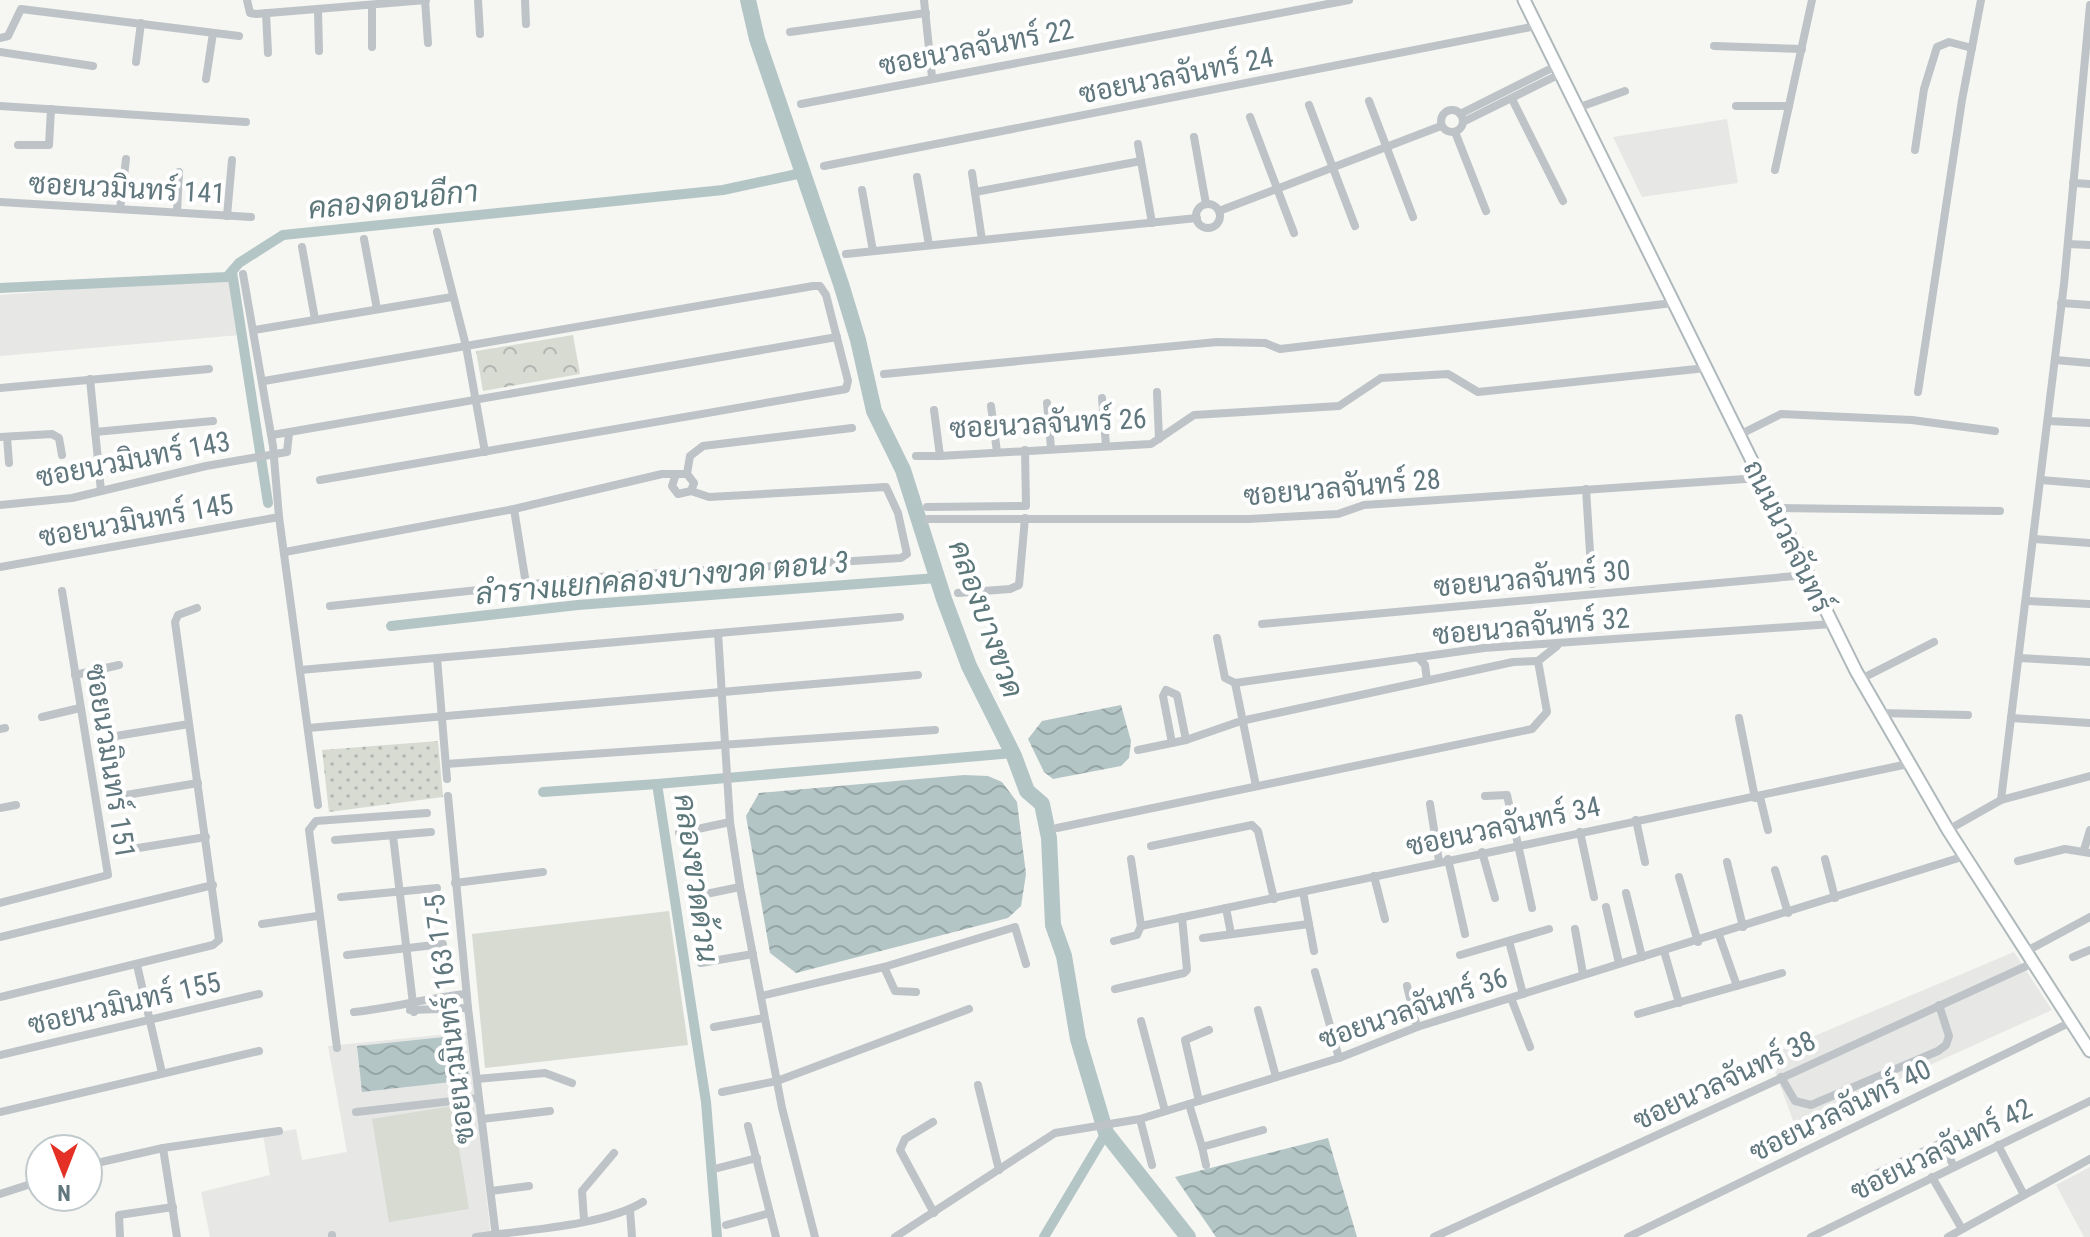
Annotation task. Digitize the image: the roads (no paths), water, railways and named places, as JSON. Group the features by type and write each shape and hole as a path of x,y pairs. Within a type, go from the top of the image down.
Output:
{"main road":[{"name":"ถนนนวลจันทร์","path":"1524,0 1807,575 1879,713 1948,830 2090,1051"}],"street":[{"path":"247,0 250,13 426,0 428,43"},
{"path":"478,0 480,34"},
{"path":"525,0 526,24"},
{"path":"924,0 932,77"},
{"name":"ซอยนวลจันทร์ 22","path":"801,104 1349,0"},
{"path":"1775,170 1812,0"},
{"path":"1918,392 1981,0"},
{"path":"2001,800 2068,244 2087,64 2090,5"},
{"path":"372,6 372,47"},
{"path":"0,38 8,36 21,9 239,36"},
{"path":"318,10 319,51"},
{"path":"266,13 268,53"},
{"path":"790,32 926,13"},
{"path":"136,62 141,23"},
{"name":"ซอยนวลจันทร์ 24","path":"824,166 1536,26"},
{"path":"206,79 213,33"},
{"path":"1915,150 1924,89 1937,47 1949,42 1972,48"},
{"path":"1714,46 1802,49"},
{"path":"0,52 93,66"},
{"path":"1455,132 1448,132 1441,126 1441,117 1446,111 1462,118 1512,99 1558,70"},
{"path":"1486,211 1455,132 1462,118 1558,70"},
{"path":"1577,108 1625,91"},
{"path":"1512,99 1563,201"},
{"path":"1369,101 1413,217"},
{"path":"1309,105 1355,226"},
{"path":"0,106 246,122"},
{"path":"1736,106 1789,106"},
{"path":"18,145 49,145 51,109"},
{"path":"1250,117 1294,233"},
{"path":"2079,123 2090,124"},
{"path":"1206,204 1219,211 1441,126"},
{"path":"1194,137 1206,204"},
{"path":"1138,144 1152,223"},
{"path":"120,209 126,159"},
{"path":"227,216 232,160"},
{"path":"975,192 1141,161"},
{"path":"177,212 179,172"},
{"path":"972,173 982,240"},
{"path":"917,177 929,245"},
{"path":"2073,183 2090,184"},
{"path":"862,190 873,251"},
{"name":"ซอยนวมินทร์ 141","path":"0,202 251,217"},
{"path":"1206,204 1199,209 1197,218 1200,225 1212,227 1220,218 1219,211"},
{"path":"846,254 1197,218"},
{"path":"437,232 466,346 485,452"},
{"path":"364,239 377,309"},
{"path":"2068,244 2090,245"},
{"path":"302,247 315,319"},
{"path":"243,274 272,435 279,517 318,805"},
{"path":"264,381 813,286 820,286 826,295 848,381 846,389 320,480"},
{"path":"254,330 452,297"},
{"path":"884,374 1217,342 1265,343 1280,349 1673,303"},
{"path":"2061,303 2090,305"},
{"path":"272,435 837,337"},
{"path":"2055,360 2090,363"},
{"name":"ซอยนวลจันทร์ 26","path":"934,410 940,456 1151,444 1194,415 1339,406 1381,378 1448,374 1478,392 1706,368"},
{"path":"0,388 209,369"},
{"path":"90,379 101,491"},
{"path":"1157,392 1159,439"},
{"path":"1102,398 1106,445"},
{"path":"1047,403 1051,448"},
{"path":"991,406 997,452"},
{"path":"1739,435 1781,414 1912,420 1995,431"},
{"path":"95,432 213,421"},
{"path":"2048,421 2090,423"},
{"path":"691,491 694,483 687,474 690,456 703,446 852,428"},
{"path":"274,453 287,452 289,433"},
{"path":"9,463 3,437 56,435 62,455"},
{"path":"927,507 1026,506 1025,450"},
{"name":"ซอยนวมินทร์ 143","path":"0,505 59,500 274,453"},
{"path":"916,456 940,456"},
{"path":"285,552 514,509 662,474 675,477 687,474"},
{"path":"330,606 526,584 901,558 907,554 898,513 886,487 709,497 691,491 678,494 672,486 675,477"},
{"name":"ซอยนวลจันทร์ 28","path":"928,519 1302,517 1338,514 1364,505 1760,478"},
{"path":"2041,480 2090,484"},
{"path":"1586,489 1592,584"},
{"path":"1774,508 2000,511"},
{"path":"514,509 526,584"},
{"name":"ซอยนวมินทร์ 145","path":"0,567 279,517"},
{"path":"958,593 1007,590 1019,585 1025,518"},
{"path":"2034,539 2090,543"},
{"name":"ซอยนวลจันทร์ 30","path":"1262,624 1807,575"},
{"name":"ซอยนวมินทร์ 151","path":"0,903 108,875 62,591"},
{"path":"2027,601 2090,604"},
{"path":"0,997 217,943 220,935 175,622 178,615 197,608"},
{"path":"300,670 900,617"},
{"name":"ซอยนวลจันทร์ 32","path":"1235,683 1484,648 1557,646 1832,624"},
{"path":"718,633 730,822 740,887 782,1108 815,1237"},
{"path":"1217,638 1225,678 1235,683 1256,786"},
{"path":"1861,679 1934,642"},
{"path":"1138,750 1186,740 1241,721 1513,662 1538,661 1557,646"},
{"path":"1418,657 1425,665 1427,680"},
{"path":"437,658 447,779"},
{"path":"2019,658 2090,662"},
{"path":"1057,828 1532,729 1547,712 1538,661"},
{"path":"75,675 119,665"},
{"path":"308,728 918,675"},
{"path":"1172,743 1163,696 1166,690 1177,695 1186,740"},
{"path":"42,717 80,708"},
{"path":"1879,713 1968,715"},
{"path":"1739,718 1757,798 1768,830"},
{"path":"2011,718 2090,723"},
{"path":"116,736 189,724"},
{"path":"446,764 726,748 935,730"},
{"name":"ซอยนวลจันทร์ 34","path":"1114,941 1137,935 1141,926 1908,764"},
{"path":"1948,830 2001,800 2090,776"},
{"path":"126,795 198,783"},
{"path":"1485,796 1507,795 1515,845 1532,908"},
{"name":"ซอยนวมินทร์ 163 17-5","path":"448,796 466,994 496,1235"},
{"path":"1430,804 1465,934"},
{"path":"0,808 16,805"},
{"path":"337,1048 308,836 312,823 427,813"},
{"path":"1636,820 1645,862"},
{"path":"679,833 730,822"},
{"path":"1151,846 1252,825 1258,831 1274,899"},
{"path":"2018,861 2065,849 2087,852 2090,830"},
{"path":"335,840 431,832"},
{"path":"1580,832 1594,897"},
{"path":"393,836 414,1012"},
{"path":"132,849 206,837"},
{"path":"1482,852 1495,898"},
{"name":"ซอยนวลจันทร์ 36","path":"895,1237 1047,1136 1140,1119 1339,1058 1417,1027 1583,974 1698,942 1965,856"},
{"path":"1131,859 1141,926"},
{"path":"1825,859 1835,898"},
{"path":"1727,862 1743,927"},
{"path":"1775,870 1788,913"},
{"path":"455,883 543,872"},
{"path":"1374,876 1385,919"},
{"path":"1679,877 1698,942"},
{"path":"0,937 213,885"},
{"path":"691,897 740,887"},
{"path":"341,897 437,888"},
{"path":"1303,892 1314,951"},
{"path":"1626,893 1642,957"},
{"path":"1606,907 1619,963"},
{"path":"1226,908 1231,934"},
{"path":"262,924 317,916"},
{"path":"1115,989 1187,970 1182,917"},
{"path":"2025,952 2090,917"},
{"path":"1203,938 1309,924"},
{"path":"761,996 884,967 1015,927 1026,964"},
{"path":"1460,955 1549,929"},
{"path":"1575,929 1583,974"},
{"path":"1719,935 1737,986"},
{"path":"1509,941 1523,994"},
{"path":"347,955 443,944"},
{"path":"2073,957 2090,950"},
{"path":"1664,951 1679,1003"},
{"path":"701,963 753,954"},
{"name":"ซอยนวลจันทร์ 38","path":"1434,1237 2033,963"},
{"path":"137,965 162,1073"},
{"path":"884,967 895,991 916,992"},
{"path":"1315,972 1339,1058"},
{"path":"1638,1014 1782,973"},
{"path":"1407,986 1417,1027"},
{"name":"ซอยนวมินทร์ 155","path":"0,1055 259,994"},
{"path":"354,1012 402,1007 413,1000 466,994"},
{"path":"1511,998 1530,1047"},
{"path":"1781,1077 1795,1101 1811,1105 1938,1051 1946,1045 1949,1036 1939,1005"},
{"path":"402,1007 414,1012 468,1008"},
{"path":"722,1092 777,1081 969,1009"},
{"path":"1258,1010 1276,1077"},
{"path":"714,1027 764,1018"},
{"path":"1141,1021 1165,1111"},
{"name":"ซอยนวลจันทร์ 40","path":"1628,1237 2071,1022"},
{"path":"1199,1101 1185,1040 1209,1030"},
{"path":"0,1112 259,1051"},
{"path":"477,1079 545,1073 572,1083"},
{"path":"978,1085 999,1170"},
{"path":"356,1112 479,1098"},
{"name":"ซอยนวลจันทร์ 42","path":"1811,1237 2090,1101"},
{"path":"1189,1104 1206,1165"},
{"path":"482,1119 550,1111"},
{"path":"1140,1119 1152,1165"},
{"path":"933,1122 905,1139 900,1150 934,1213"},
{"path":"748,1126 776,1237"},
{"path":"1202,1147 1263,1130"},
{"path":"104,1161 163,1148 279,1131"},
{"path":"1869,1177 1966,1131"},
{"path":"1942,1142 1954,1167"},
{"path":"1998,1145 2024,1195"},
{"path":"163,1148 177,1237"},
{"path":"584,1220 582,1191 614,1153"},
{"path":"718,1168 757,1158"},
{"path":"1948,1237 2090,1159"},
{"path":"1932,1177 1962,1229"},
{"path":"0,1194 24,1186"},
{"path":"491,1191 529,1186"},
{"path":"476,1237 584,1220 630,1210 643,1202"},
{"path":"120,1237 119,1215 173,1207"},
{"path":"630,1210 632,1237"},
{"path":"726,1225 770,1213"}],"water":[{"path":"1121,705 1131,741 1129,758 1121,766 1053,779 1044,772 1028,739 1042,721"},
{"path":"964,775 988,776 1002,782 1017,802 1026,874 1021,906 1008,918 796,973 770,953 746,816 759,793"},
{"path":"464,1035 469,1080 362,1092 357,1046"},
{"path":"1328,1138 1357,1237 1216,1237 1175,1177"}],"waterway":[{"name":"คลองบางขวด","path":"748,0 757,39 841,284 874,411 903,470 969,666 1014,756 1027,791 1042,804 1049,838 1053,925 1064,956 1078,1039 1106,1133 1188,1237"},
{"name":"คลองดอนอีกา","path":"0,288 227,277 239,263 283,235 723,190 802,173"},
{"path":"232,272 268,503"},
{"name":"ลำรางแยกคลองบางขวด ตอน 3","path":"391,626 578,605 937,578"},
{"name":"คลองขวดด้วน","path":"717,1237 706,1102 657,784 1013,753"},
{"path":"543,792 657,784"},
{"path":"1044,1237 1106,1133"}]}
